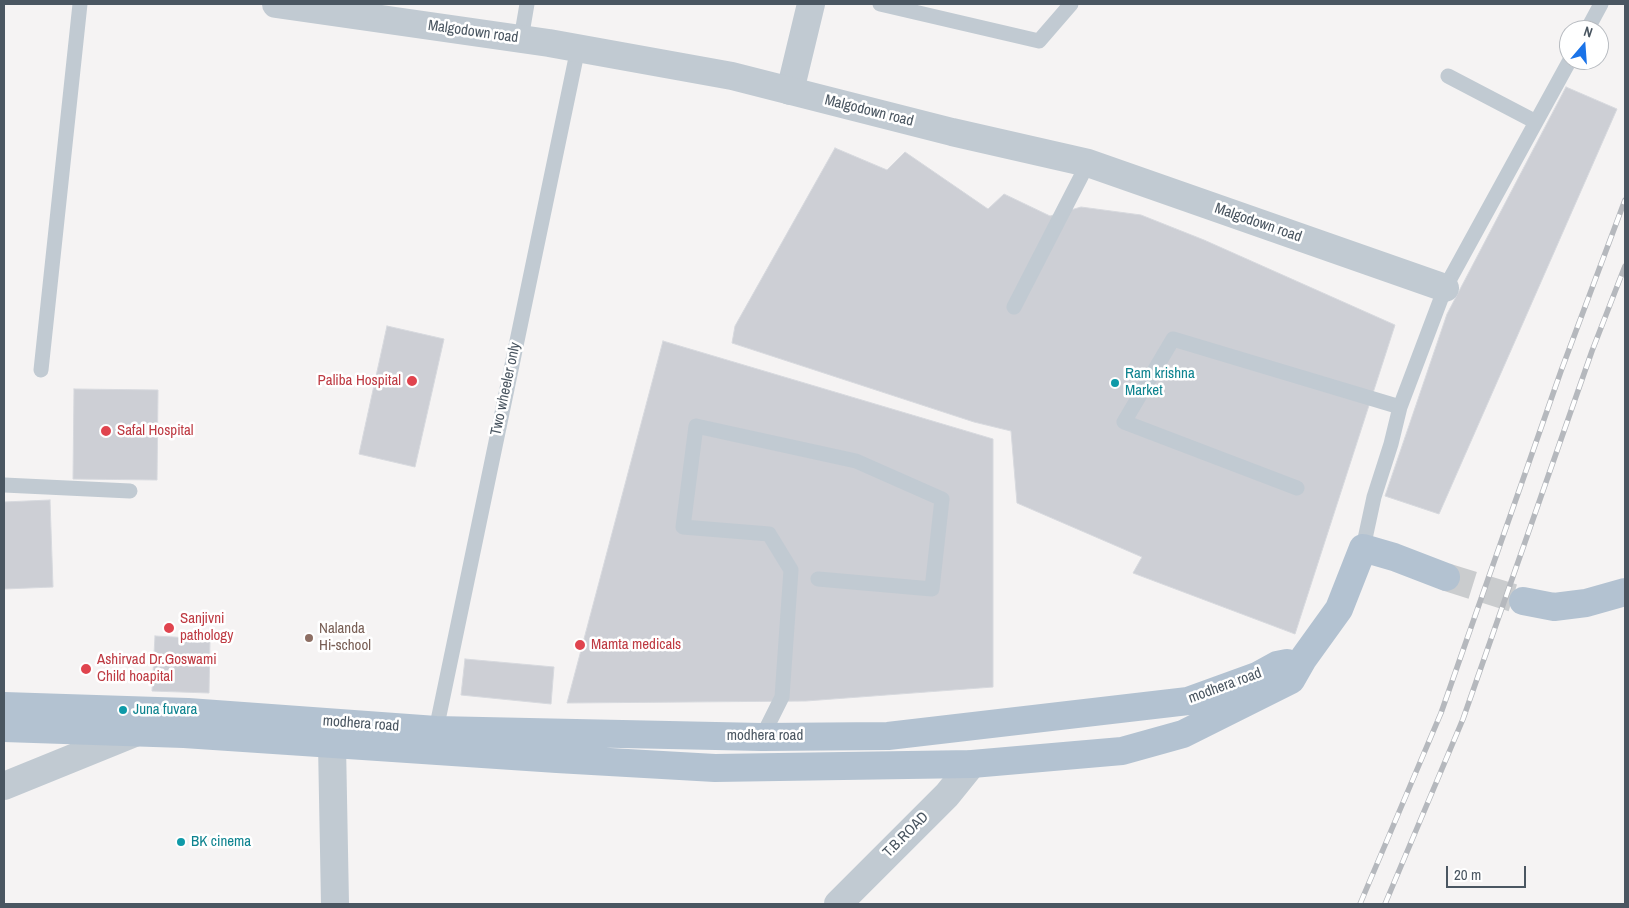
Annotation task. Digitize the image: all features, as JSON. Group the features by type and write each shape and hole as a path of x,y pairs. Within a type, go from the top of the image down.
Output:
{"main road":[{"path":"4,728 184,734 557,760 715,768 972,764 1122,751 1183,734 1291,680 1303,659 1340,610 1363,548 1394,557 1446,577"},
{"path":"1523,601 1554,607 1586,603 1625,592"},
{"name":"modhera road","path":"4,706 188,712 436,730 762,737 888,736 1188,701 1257,676 1276,666 1303,659"}],"street":[{"name":"Malgodown road","path":"276,4 392,12 521,39 732,76 952,132 1088,163 1445,288"},
{"path":"790,91 811,4"},
{"path":"4,786 137,732"},
{"path":"332,744 335,904"},
{"name":"T.B.ROAD","path":"838,904 947,795 972,764"}],"lane":[{"path":"41,370 80,4"},
{"path":"521,39 527,4"},
{"path":"880,4 1039,41 1071,4"},
{"path":"1592,20 1601,4"},
{"name":"Two wheeler only","path":"436,730 578,48"},
{"path":"1363,548 1374,497 1391,444 1400,407 1445,288 1565,70"},
{"path":"1448,76 1536,122"},
{"path":"1014,307 1088,163"},
{"path":"1297,488 1124,422 1173,339 1400,407"},
{"path":"762,737 782,697 791,570 769,534 683,527 696,426 856,461 942,499 932,589 818,579"},
{"path":"4,485 130,491"}],"building":[{"path":"1566,87 1617,109 1439,514 1385,496 1447,314"},
{"name":"Ram krishna Market","path":"835,148 887,170 905,152 988,209 1004,194 1050,216 1081,207 1141,215 1204,240 1395,325 1295,634 1133,573 1142,557 1017,503 1011,431 974,422 732,343 735,326"},
{"path":"387,326 444,339 415,467 359,454"},
{"path":"663,341 993,439 993,687 806,701 567,703"},
{"path":"74,389 158,390 157,480 73,479"},
{"path":"50,500 53,587 4,589 4,502"},
{"path":"155,636 210,639 209,693 152,691"},
{"path":"465,659 554,667 551,704 461,695"}],"tunnel":[{"path":"1446,577 1523,601"}],"railway":[{"path":"1360,904 1441,713 1561,371 1625,200"},
{"path":"1385,904 1463,719 1592,351 1625,266"}],"place":[{"name":"Paliba Hospital","path":"412,381"},
{"name":"Ram krishna Market","path":"1115,383"},
{"name":"Safal Hospital","path":"106,431"},
{"name":"Sanjivni pathology","path":"169,628"},
{"name":"Nalanda Hi-school","path":"309,638"},
{"name":"Mamta medicals","path":"580,645"},
{"name":"Ashirvad Dr.Goswami Child hoapital","path":"86,669"},
{"name":"Juna fuvara","path":"123,710"},
{"name":"BK cinema","path":"181,842"}]}
